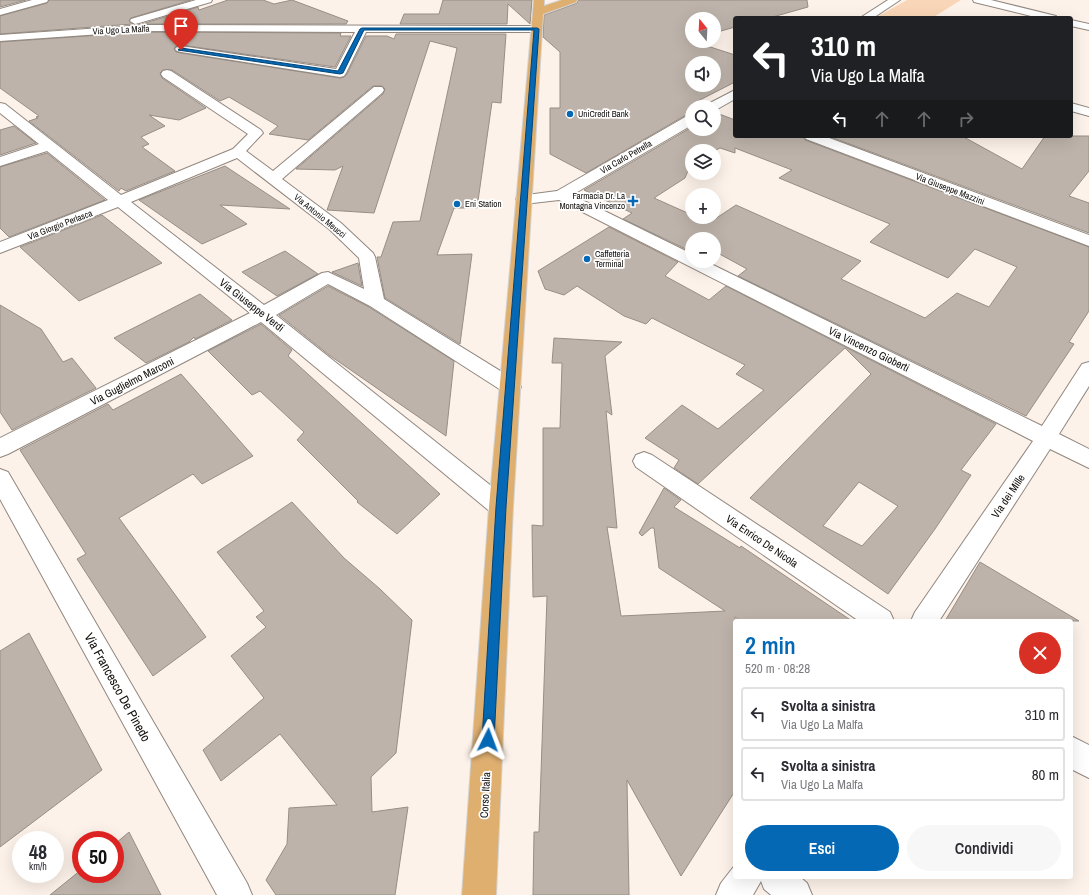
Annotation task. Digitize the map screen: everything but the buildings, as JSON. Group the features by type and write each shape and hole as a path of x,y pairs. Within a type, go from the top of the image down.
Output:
{"main road":[{"path":"538,14 572,0"},
{"name":"Corso Italia","path":"479,895 501,507 538,14"}],"street":[{"path":"0,12 43,0"},
{"path":"107,30 207,0"},
{"path":"868,16 895,0"},
{"path":"978,0 1044,16"},
{"name":"Via Ugo La Malfa","path":"0,38 145,28 362,29 538,14"},
{"path":"1073,23 1089,27"},
{"path":"181,50 340,73 362,29"},
{"path":"120,201 238,152 256,133 167,74"},
{"path":"273,179 378,90"},
{"path":"721,103 733,95"},
{"path":"721,105 733,107"},
{"name":"Via Giuseppe Verdi","path":"0,107 263,314 501,507"},
{"path":"1073,108 1089,112"},
{"name":"Via Carlo Petrella","path":"560,195 685,123"},
{"name":"Via Giuseppe Mazzini","path":"816,138 1089,241"},
{"path":"0,162 50,145"},
{"name":"Via Antonio Meucci","path":"238,152 335,226 367,257 376,302"},
{"path":"524,199 560,195"},
{"name":"Via Vincenzo Gioberti","path":"560,195 685,258"},
{"name":"Via Giorgio Perlasca","path":"0,248 120,201"},
{"name":"Via Vincenzo Gioberti","path":"706,268 1089,458"},
{"path":"263,314 328,277 376,302 511,387"},
{"name":"Via Guglielmo Marconi","path":"0,448 263,314"},
{"name":"Via dei Mille","path":"925,619 1046,438 1089,368"},
{"name":"Via Enrico De Nicola","path":"644,461 878,619"},
{"name":"Via Francesco De Pinedo","path":"0,478 235,895"},
{"path":"1073,751 1089,763"},
{"path":"733,895 745,879"},
{"path":"778,879 795,895"}],"shaded area":[{"path":"907,0 961,0 935,16 879,16"}],"place":[{"name":"UniCredit Bank","path":"570,114"},
{"name":"Farmacia Dr. La Montagna Vincenzo","path":"633,201"},
{"name":"Eni Station","path":"457,204"},
{"name":"Caffetteria Terminal","path":"587,259"}],"route":[{"path":"181,50 340,73 362,29 537,29 501,507 488,740"}]}
